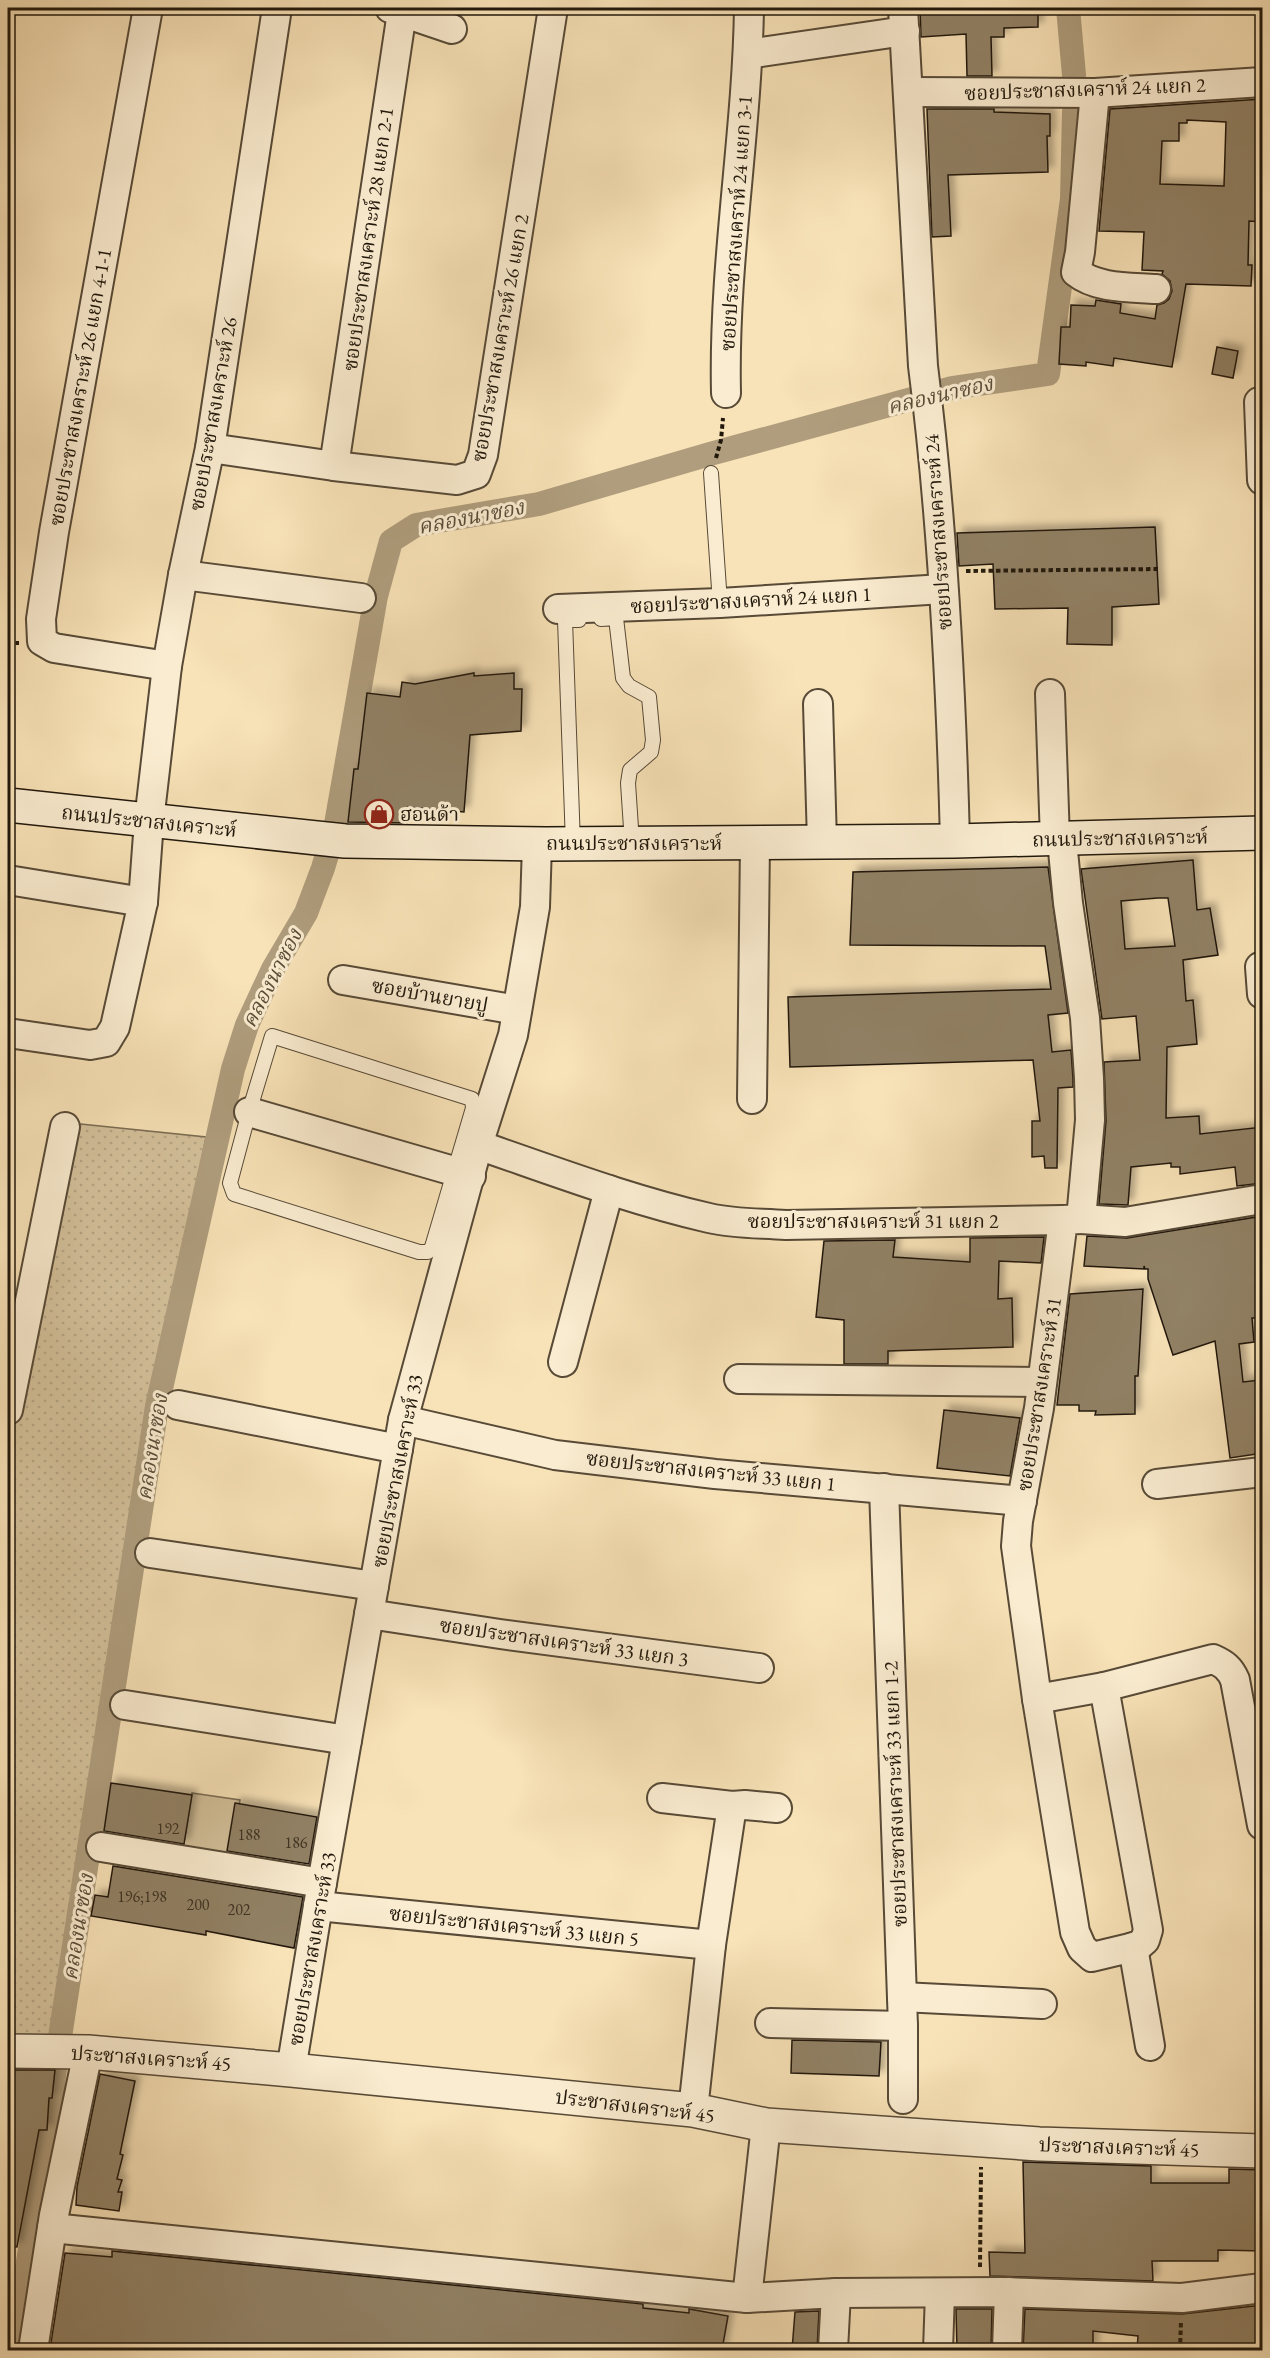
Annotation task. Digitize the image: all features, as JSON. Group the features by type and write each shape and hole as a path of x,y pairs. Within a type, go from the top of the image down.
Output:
{"main road":[{"name":"ถนนประชาสงเคราะห์","path":"8,805 332,840 573,844 1058,840 1263,833"},
{"name":"ประชาสงเคราะห์ 45","path":"21,2051 88,2052 291,2070 693,2110 766,2125 1039,2144 1263,2151"}],"street":[{"name":"ซอยประชาสงเคราะห์ 26 แยก 4-1-1","path":"148,8 54,532 41,619 42,641 54,648 167,666"},
{"name":"ซอยประชาสงเคราะห์ 26","path":"8,1033 90,1045 106,1042 115,1027 142,902 167,666 183,575 210,448 277,8"},
{"name":"ซอยประชาสงเคราะห์ 26 แยก 2","path":"210,448 334,466 457,480 477,474 483,455 553,8"},
{"name":"ซอยประชาสงเคราห์ 24 แยก 3-1","path":"726,393 730,252 748,54 749,8"},
{"name":"ซอยประชาสงเคราะห์ 28 แยก 2-1","path":"334,466 396,10"},
{"path":"396,10 452,28"},
{"path":"748,54 904,19"},
{"name":"ซอยประชาสงเคราะห์ 24","path":"904,19 923,366 943,580 954,841"},
{"name":"ซอยประชาสงเคราห์ 24 แยก 2","path":"908,92 1095,93 1263,82"},
{"path":"1095,93 1080,252 1076,272 1083,278 1107,284 1156,289"},
{"path":"1259,402 1263,480"},
{"path":"183,575 362,598"},
{"name":"ซอยประชาสงเคราห์ 24 แยก 1","path":"558,609 720,603 943,580"},
{"name":"ซอยประชาสงเคราะห์ 31","path":"1050,694 1058,840 1085,1018 1090,1120 1042,1382 1016,1546 1037,1699 1076,1932 1082,1948 1092,1957 1133,1947"},
{"path":"818,704 822,842"},
{"path":"752,1099 755,842"},
{"name":"ซอยประชาสงเคราะห์ 33","path":"291,2070 403,1420 462,1173 478,1144 513,1035 535,907 537,844"},
{"path":"8,880 142,902"},
{"name":"ซอยบ้านยายปู","path":"344,980 517,1010"},
{"path":"249,1112 462,1173"},
{"path":"8,1410 65,1127"},
{"name":"ซอยประชาสงเคราะห์ 31 แยก 2","path":"478,1144 609,1190 710,1218 741,1223 786,1225 1072,1219 1125,1222 1263,1199"},
{"path":"563,1362 609,1190"},
{"path":"739,1379 1042,1382"},
{"path":"178,1405 398,1449"},
{"name":"ซอยประชาสงเคราะห์ 33 แยก 1","path":"403,1420 555,1455 715,1474 1022,1501"},
{"path":"1157,1484 1263,1472"},
{"name":"ซอยประชาสงเคราะห์ 33 แยก 1-2","path":"884,1488 903,2026 903,2100"},
{"path":"150,1553 374,1586"},
{"name":"ซอยประชาสงเคราะห์ 33 แยก 3","path":"369,1614 500,1634 759,1668"},
{"path":"1037,1699 1104,1687 1212,1659 1230,1669 1235,1680 1263,1825"},
{"path":"1104,1687 1148,1930 1145,1940 1133,1947 1150,2046"},
{"path":"125,1706 347,1740"},
{"path":"662,1798 732,1806 777,1808"},
{"path":"693,2110 711,1945 732,1806"},
{"name":"ซอยประชาสงเคราะห์ 33 แยก 5","path":"101,1847 320,1894 711,1945"},
{"path":"902,1997 1042,2004"},
{"path":"770,2023 903,2026"},
{"path":"33,2350 52,2228 88,2052"},
{"path":"747,2298 766,2125"},
{"path":"52,2228 747,2298 836,2293 980,2292 1182,2298 1263,2288"},
{"path":"1007,2350 1009,2292"},
{"path":"833,2350 836,2293"},
{"path":"938,2350 940,2293"}],"lane":[{"path":"711,473 720,603"},
{"path":"573,844 565,620 616,618 623,678 629,686 649,698 654,740 651,752 630,770 628,783 632,843"},
{"path":"272,1036 472,1098 473,1108 462,1173 428,1252 419,1252 234,1194 230,1183 272,1036"}],"path":[{"path":"943,580 1158,569"},
{"path":"980,2292 981,2140"}],"shaded area":[{"path":"71,1123 206,1137 109,1646 54,2039 8,2038 8,1442"},
{"path":"192,1793 240,1800 230,1863 182,1855"}],"building":[{"path":"920,8 1038,8 1038,27 1004,28 1004,37 991,37 992,76 967,76 966,34 921,37"},
{"path":"1263,99 1263,222 1249,221 1248,265 1252,265 1251,286 1186,284 1172,367 1114,358 1113,366 1086,362 1086,366 1059,364 1061,327 1070,327 1071,305 1095,306 1096,300 1121,304 1120,313 1155,319 1157,305 1169,299 1172,291 1170,281 1162,274 1163,271 1142,270 1144,232 1099,231 1110,109","holes":["1187,120 1226,122 1224,186 1160,184 1162,141 1179,141 1179,123 1187,123"]},
{"path":"927,109 994,109 994,112 1050,114 1050,136 1047,136 1048,172 948,175 951,236 932,237"},
{"path":"1217,347 1238,351 1233,378 1212,374"},
{"path":"1155,527 1159,604 1112,607 1112,645 1067,644 1068,608 995,609 993,564 959,566 957,533"},
{"path":"474,673 474,676 514,673 514,689 522,689 521,731 470,735 464,812 408,807 407,823 348,822 354,769 358,769 367,693 400,697 402,682 415,684"},
{"path":"1193,860 1197,910 1210,908 1218,955 1183,960 1186,1001 1193,1000 1197,1044 1167,1047 1166,1118 1199,1116 1200,1134 1263,1127 1263,1183 1237,1186 1235,1167 1180,1174 1180,1167 1171,1167 1171,1163 1131,1167 1128,1205 1099,1204 1106,1121 1104,1062 1140,1060 1136,1016 1102,1019 1081,869","holes":["1168,898 1175,946 1125,949 1121,901"]},
{"path":"1048,867 1068,1013 1048,1015 1052,1052 1071,1050 1073,1079 1073,1087 1058,1088 1057,1168 1045,1168 1044,1156 1032,1157 1032,1121 1040,1121 1033,1060 790,1067 788,997 1051,989 1045,946 850,945 853,872"},
{"path":"1263,1216 1263,1318 1252,1318 1254,1342 1239,1344 1243,1382 1260,1380 1263,1397 1263,1453 1230,1458 1215,1341 1173,1355 1148,1279 1148,1269 1144,1266 1144,1269 1084,1266 1087,1236 1127,1238"},
{"path":"1044,1237 1041,1263 999,1261 998,1299 1012,1298 1013,1347 888,1351 888,1364 844,1364 844,1320 816,1317 824,1241 895,1240 893,1257 970,1262 970,1238"},
{"path":"1143,1289 1138,1376 1135,1376 1135,1414 1095,1415 1096,1411 1079,1411 1079,1405 1057,1405 1070,1294"},
{"path":"944,1410 1020,1418 1010,1476 937,1468"},
{"path":"111,1783 192,1795 184,1844 104,1831"},
{"path":"235,1803 317,1817 309,1864 227,1851"},
{"path":"113,1866 303,1897 294,1948 206,1931 206,1935 91,1916 95,1895 108,1897"},
{"path":"792,2040 881,2042 879,2076 791,2073"},
{"path":"8,2070 55,2070 52,2098 49,2098 47,2130 39,2130 17,2247 8,2246"},
{"path":"100,2074 135,2081 120,2154 123,2155 117,2179 122,2180 118,2192 122,2192 119,2211 76,2205 77,2187"},
{"path":"1023,2162 1151,2166 1151,2183 1229,2183 1229,2169 1263,2170 1263,2251 1218,2250 1218,2261 1152,2261 1153,2281 990,2276 989,2252 1025,2253"},
{"path":"112,2251 643,2304 643,2308 689,2313 689,2309 728,2316 722,2350 76,2350 51,2343 65,2253 112,2257"},
{"path":"1263,2305 1263,2350 1137,2350 1138,2336 1093,2331 1093,2350 1023,2350 1025,2309 1182,2314"},
{"path":"956,2309 992,2309 991,2350 957,2350"},
{"path":"819,2311 817,2350 792,2350 795,2312"}],"waterway":[{"name":"คลองนาซอง","path":"1068,8 1074,75"},
{"name":"คลองนาซอง","path":"14,2350 157,1406 233,1069 247,1025 273,969 306,913 336,824 376,596 391,541 416,525 539,504 710,454 952,388 1048,374 1072,199 1074,112"}],"place":[{"name":"ฮอนด้า","path":"379,814"}]}
